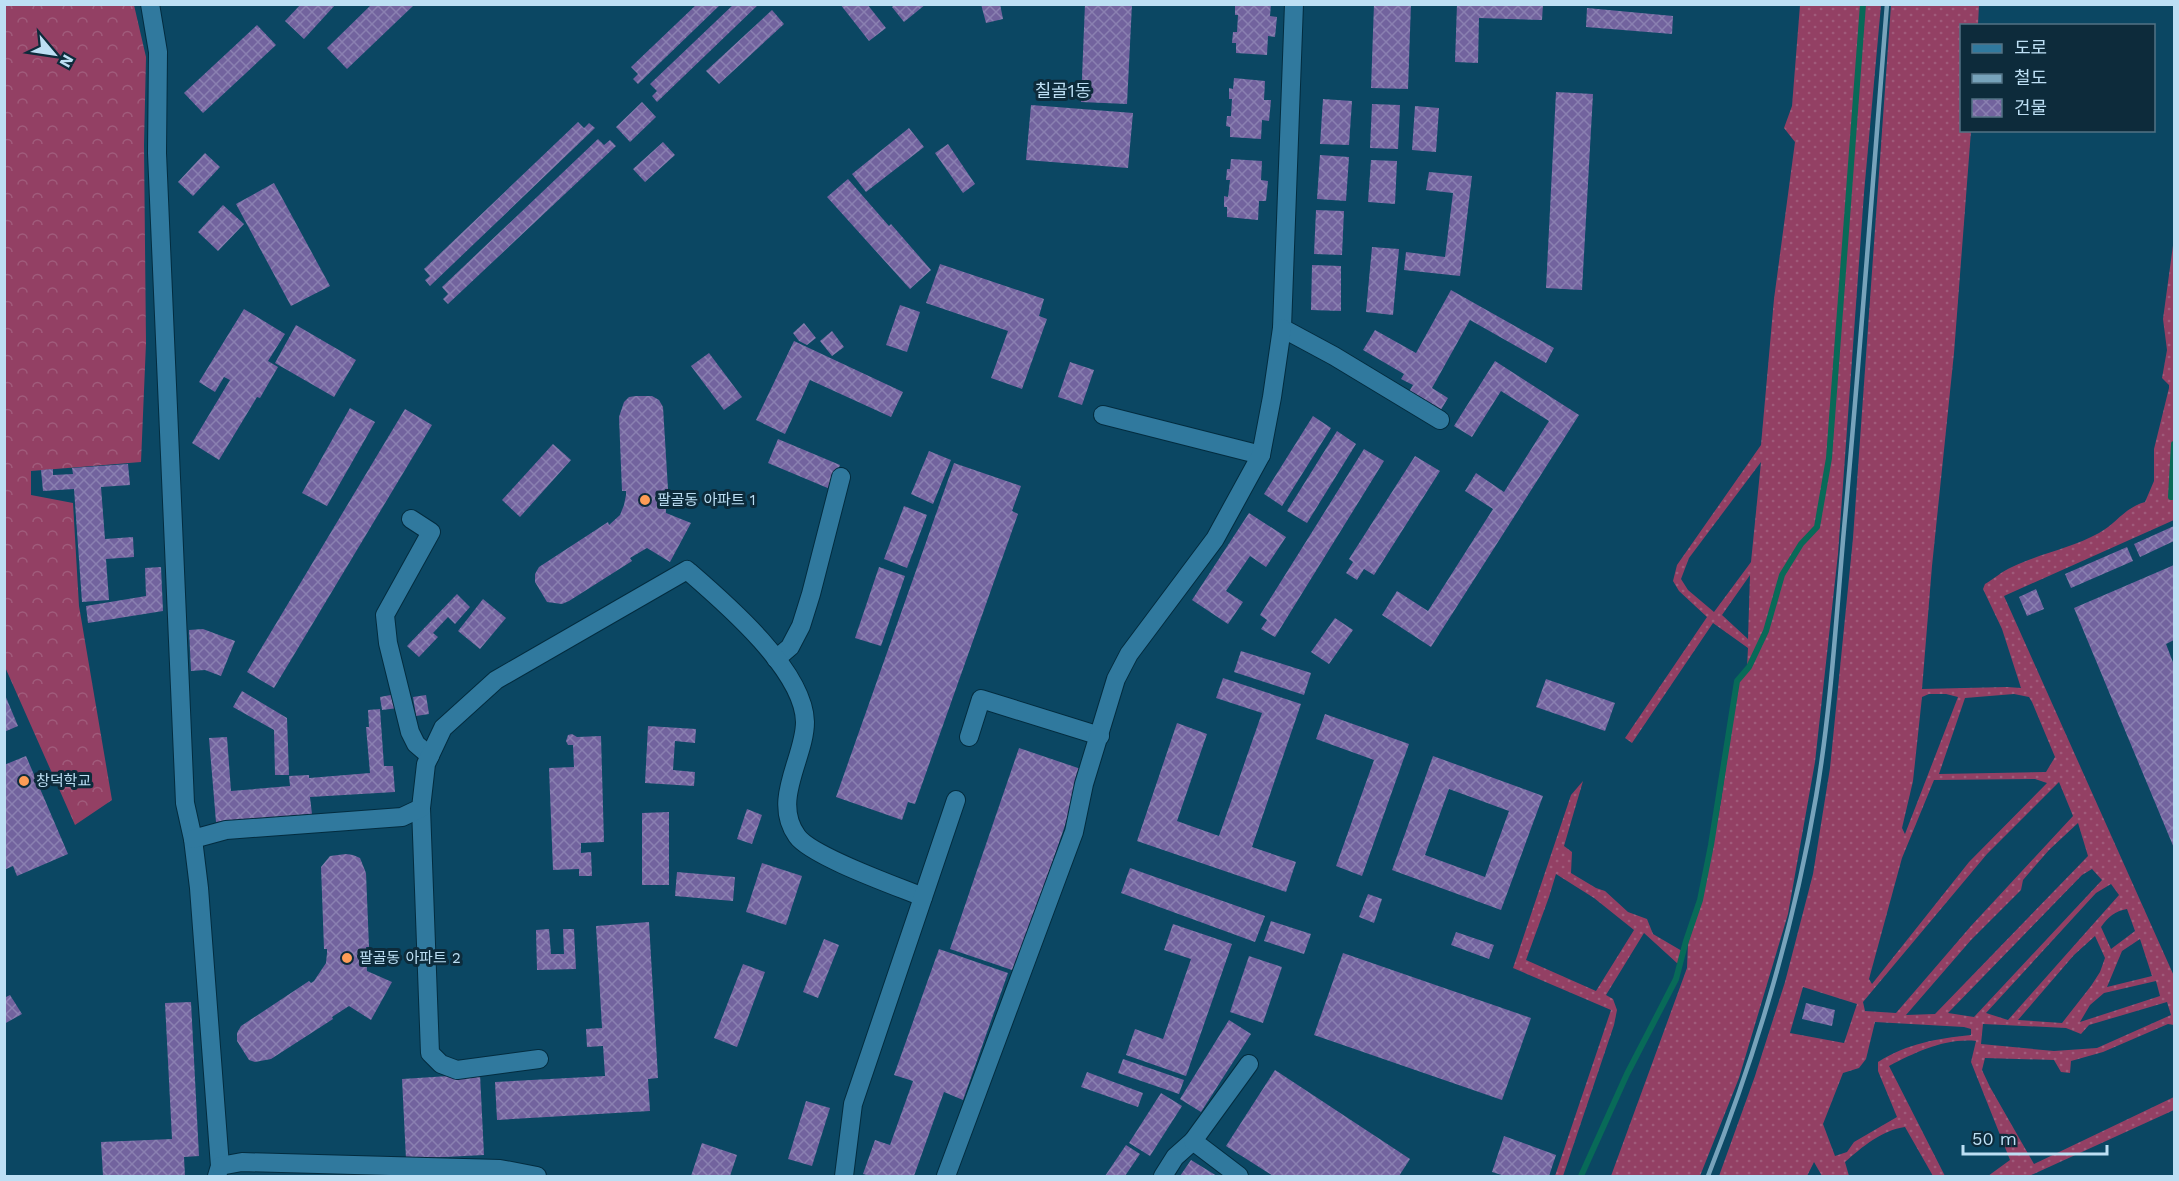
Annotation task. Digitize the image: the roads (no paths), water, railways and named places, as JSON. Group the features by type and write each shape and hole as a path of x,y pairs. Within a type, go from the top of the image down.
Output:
{"street":[{"path":"150,4 158,52 157,153 185,803 193,839 219,1171 242,1162 500,1169 537,1176"},
{"path":"946,1176 1074,831 1084,784 1116,680 1129,654 1215,539 1261,455 1282,328 1294,4"},
{"path":"1282,328 1334,356 1440,420"},
{"path":"1103,415 1261,455"},
{"path":"776,659 790,647 801,626 841,477"},
{"path":"411,519 432,532 385,615 388,643 410,732 416,744 430,756"},
{"path":"538,1059 457,1070 441,1064 430,1053 421,808 426,764 443,728 496,680 687,570 731,608 776,659 797,691 805,721 801,747 789,781 789,822 798,838 817,852 923,897"},
{"path":"969,737 981,699 1100,736"},
{"path":"844,1176 854,1104 956,800"},
{"path":"193,839 226,830 402,817 421,808"},
{"path":"1163,1176 1175,1157 1193,1141 1249,1064"},
{"path":"1193,1141 1239,1176"}],"waterway":[{"path":"1581,1176 1627,1074 1676,979 1700,900 1737,681 1749,667 1766,631 1782,575 1801,544 1817,527 1829,458 1863,4"},
{"path":"2171,497 2174,444"}],"railway":[{"path":"1708,1176 1742,1084 1772,990 1797,894 1816,797 1836,630 1887,4"}],"place":[{"name":"팔골동 아파트 1","path":"645,500"},
{"name":"창덕학교","path":"24,781"},
{"name":"팔골동 아파트 2","path":"347,958"}],"district":[{"name":"칠골1동","path":"1063,90"}]}
